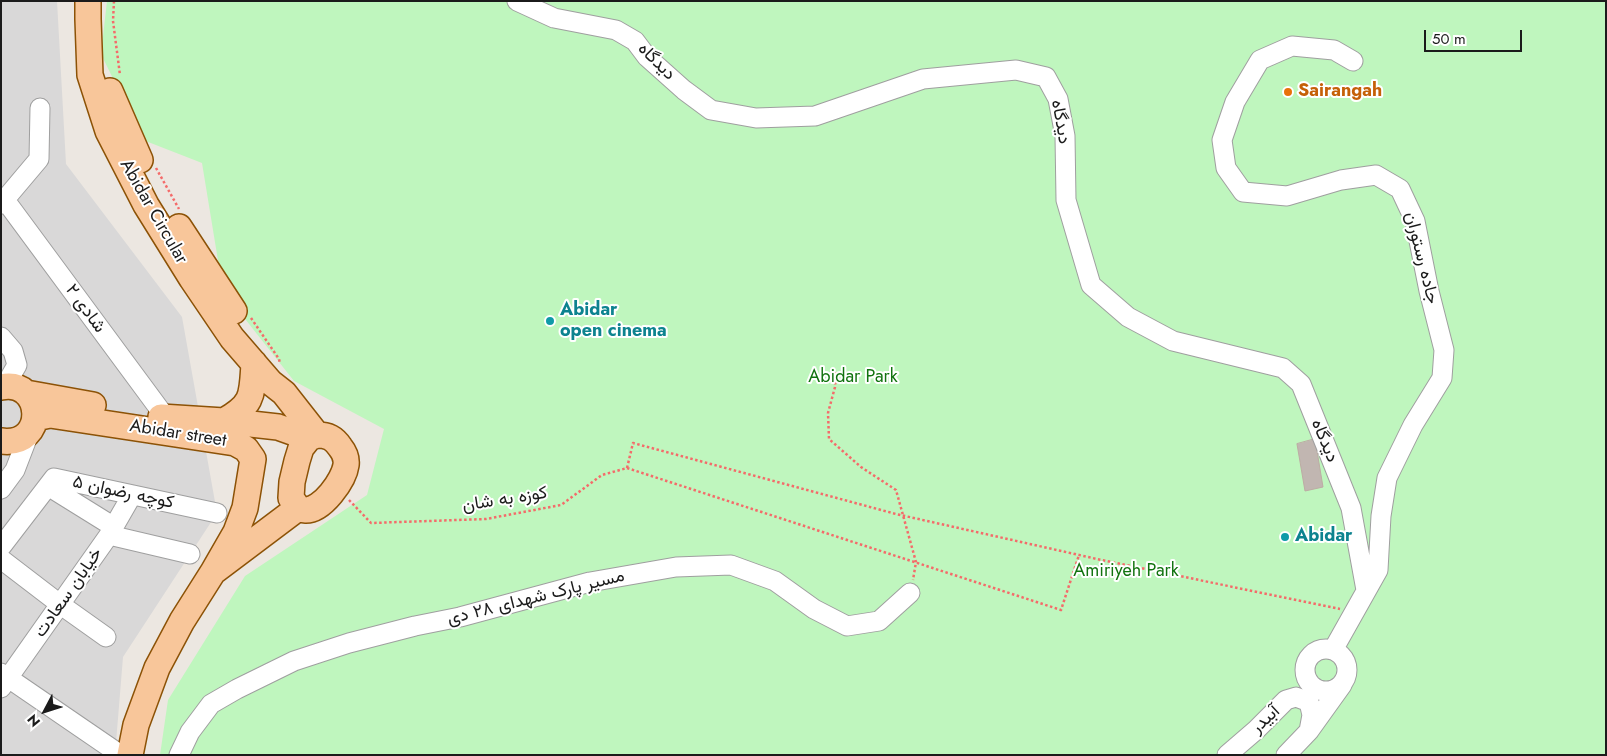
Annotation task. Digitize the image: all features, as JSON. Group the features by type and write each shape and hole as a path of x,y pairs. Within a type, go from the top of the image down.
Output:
{"main road":[{"name":"Abidar Circular","path":"88,1 90,75 108,131 146,205 192,279 232,338 270,382 283,386"},
{"name":"Abidar Circular","path":"102,1 100,27 107,86 143,167 180,229 253,339 313,436"},
{"path":"224,421 240,412 250,398 253,388 254,363"},
{"path":"1,441 16,441 24,437 32,425 35,409 32,400 11,388"},
{"name":"Abidar street","path":"11,388 166,418 224,421 278,427 313,436"},
{"name":"Abidar street","path":"32,425 50,415 234,443 246,449 253,459 245,508 236,532 213,572"},
{"path":"327,435 334,439 345,454 346,464 337,487 315,507 306,510 298,508 292,498 292,482 301,448 313,436 327,435"},
{"path":"123,753 157,668 182,621 213,572 298,508"}],"street":[{"name":"دیدگاه","path":"517,1 554,18 616,30 635,41 647,57 684,90 711,110 756,118 815,116 923,79 1016,70 1046,77 1058,99 1065,136 1066,200 1091,285 1128,317 1173,341 1282,368 1301,384 1351,508 1366,590"},
{"name":"جاده رستوران","path":"1333,650 1378,570 1381,516 1387,478 1412,425 1442,378 1444,350 1429,291 1415,221 1400,189 1376,175 1341,180 1287,196 1243,192 1226,168 1222,140 1235,102 1260,60 1292,46 1334,50 1353,61"},
{"path":"3,202 39,159 40,108"},
{"name":"شادی ۲","path":"3,202 166,418"},
{"path":"1,338 13,351 17,365 11,388"},
{"path":"1,489 15,470 32,425"},
{"name":"کوچه رضوان ۵","path":"1,547 54,478 218,513"},
{"path":"48,486 112,531 190,554"},
{"name":"خیابان سعادت","path":"4,680 61,605 112,531 132,495"},
{"path":"1,559 61,605 106,636"},
{"name":"مسیر پارک شهدای ۲۸ دی","path":"179,755 190,732 211,704 294,661 349,643 460,617 590,582 676,567 730,565 775,581 814,608 846,626 879,621 910,593"},
{"path":"1286,755 1309,731 1342,684 1347,671 1344,658 1333,650 1320,650 1308,658 1305,665 1307,680 1317,690 1331,691 1342,684"},
{"path":"4,680 123,753"},
{"name":"آبیدر","path":"1227,755 1286,700 1296,697 1309,702 1312,715 1309,731"}],"path":[{"path":"114,1 113,21 121,80"},
{"path":"153,161 183,216"},
{"path":"246,311 279,359 283,386"},
{"path":"836,372 828,413 829,439 861,467 896,490 916,562 910,593"},
{"path":"1079,555 1061,610 627,468 634,443 904,516 1079,555 1354,611"},
{"name":"کوزه به شان","path":"337,487 371,524 486,519 561,505 602,475 627,468"}],"shaded area":[{"path":"1,1 57,1 66,164 182,317 217,513 123,657 115,755 1,755"}],"green space":[{"name":"Abidar Park","path":"107,1 1606,1 1606,755 160,755 168,700 245,576 367,495 384,429 294,381 223,291 202,163 143,140 101,54"}],"building":[{"path":"1315,439 1323,487 1305,491 1297,444"}],"place":[{"name":"Sairangah","path":"1288,92"},
{"name":"Abidar open cinema","path":"550,321"},
{"name":"Abidar","path":"1285,537"}],"park label":[{"name":"Amiriyeh Park","path":"1126,572"}]}
